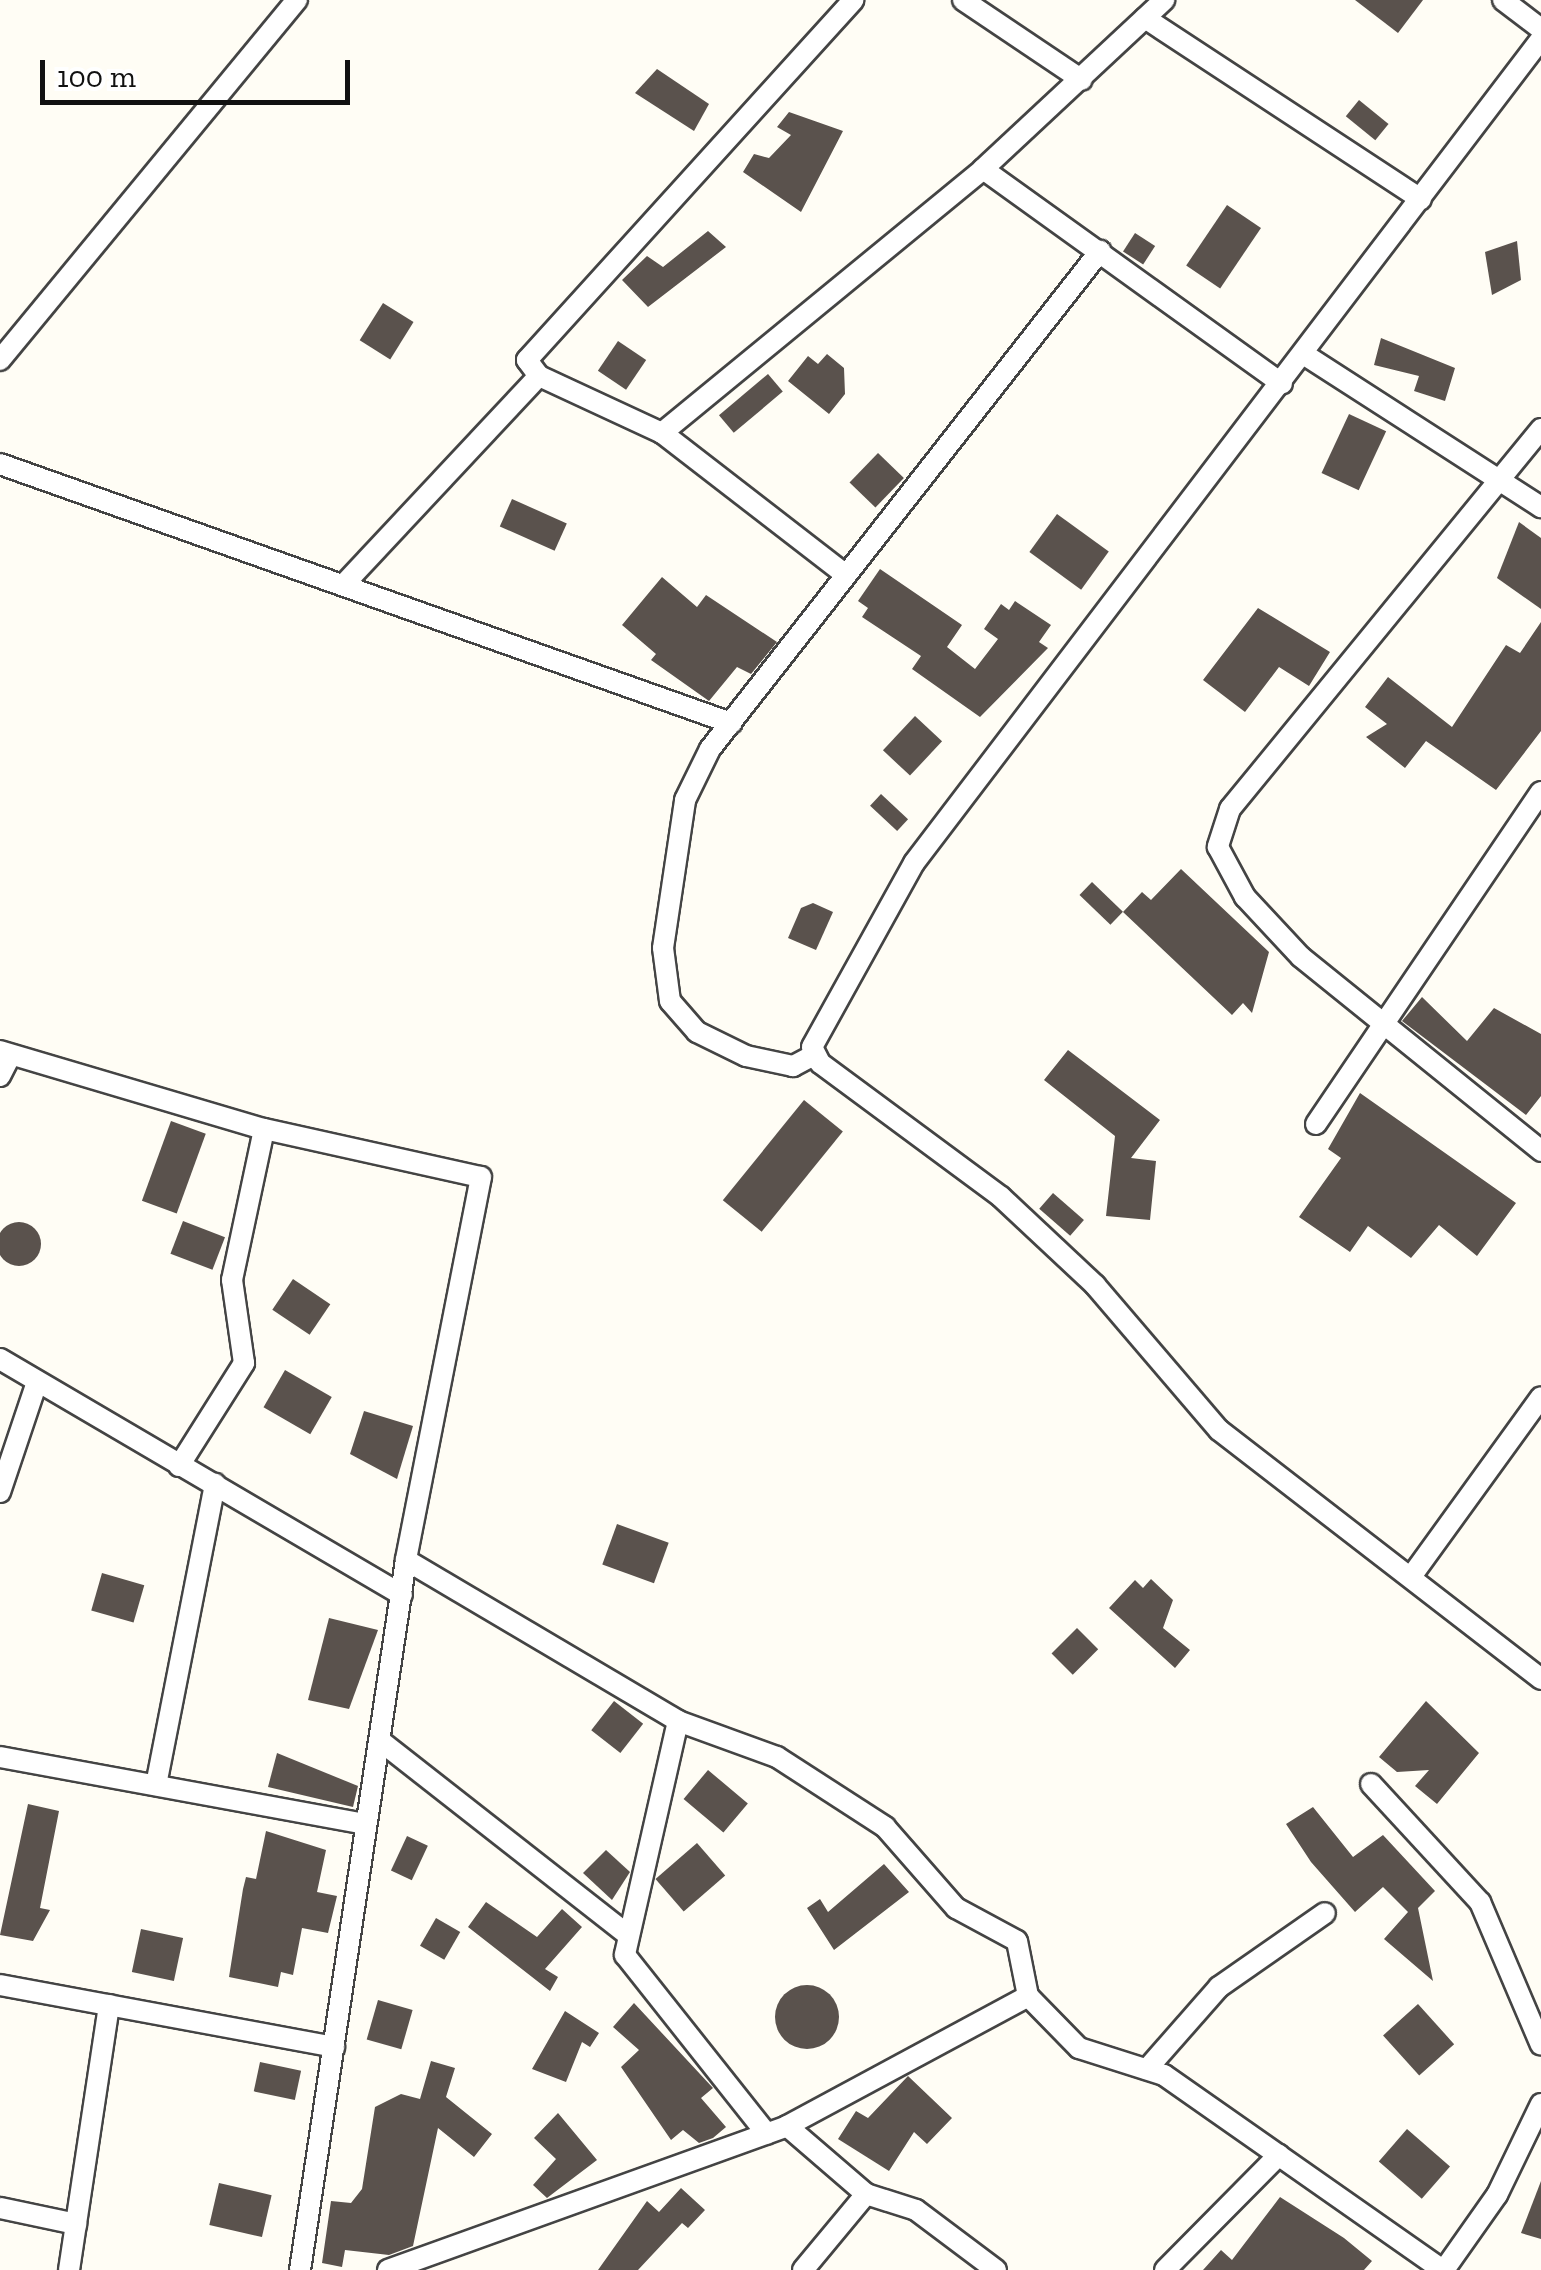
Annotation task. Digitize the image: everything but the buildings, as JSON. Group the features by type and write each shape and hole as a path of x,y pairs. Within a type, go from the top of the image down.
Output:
{"street":[{"path":"0,360 297,0"},
{"path":"846,575 662,433 539,376 526,360 852,0"},
{"path":"963,0 1082,80"},
{"path":"662,433 984,170 1164,0"},
{"path":"1503,0 1541,29"},
{"path":"1145,18 1421,199"},
{"path":"814,1055 814,1035 914,864 1305,355 1541,39"},
{"path":"984,170 1282,384"},
{"path":"814,1055 793,1066 746,1056 697,1032 670,1000 663,948 685,800 731,722 1100,251"},
{"path":"1305,355 1541,507"},
{"path":"347,581 539,376"},
{"path":"1541,430 1220,826 1224,869 1245,897 1377,1022 1541,1150"},
{"path":"0,464 347,581 731,722"},
{"path":"1316,1124 1377,1022 1541,792"},
{"path":"814,1055 1000,1196 1095,1285 1219,1430 1413,1574 1541,1679"},
{"path":"3,1061 264,1129 481,1177 406,1560 383,1743 364,1824 300,2270"},
{"path":"179,1466 244,1362 232,1280 264,1129"},
{"path":"0,1359 402,1595"},
{"path":"0,1492 37,1382"},
{"path":"1413,1574 1541,1396"},
{"path":"156,1785 215,1484"},
{"path":"406,1560 678,1721 777,1757 884,1827 956,1908 1017,1940 1028,1996 1079,2048 1147,2069 1279,2156 1415,2264 1444,2270 1496,2195 1541,2104"},
{"path":"678,1721 625,1933 625,1955 767,2134"},
{"path":"383,1743 625,1933"},
{"path":"0,1757 364,1824"},
{"path":"1371,1784 1480,1902 1541,2045"},
{"path":"1147,2069 1218,1987 1324,1913"},
{"path":"0,1985 334,2047"},
{"path":"388,2270 788,2126 1028,1996"},
{"path":"69,2270 109,2005"},
{"path":"788,2126 866,2194 916,2210 996,2270"},
{"path":"1165,2270 1279,2156"},
{"path":"802,2270 866,2194"},
{"path":"0,2208 76,2224"}]}
